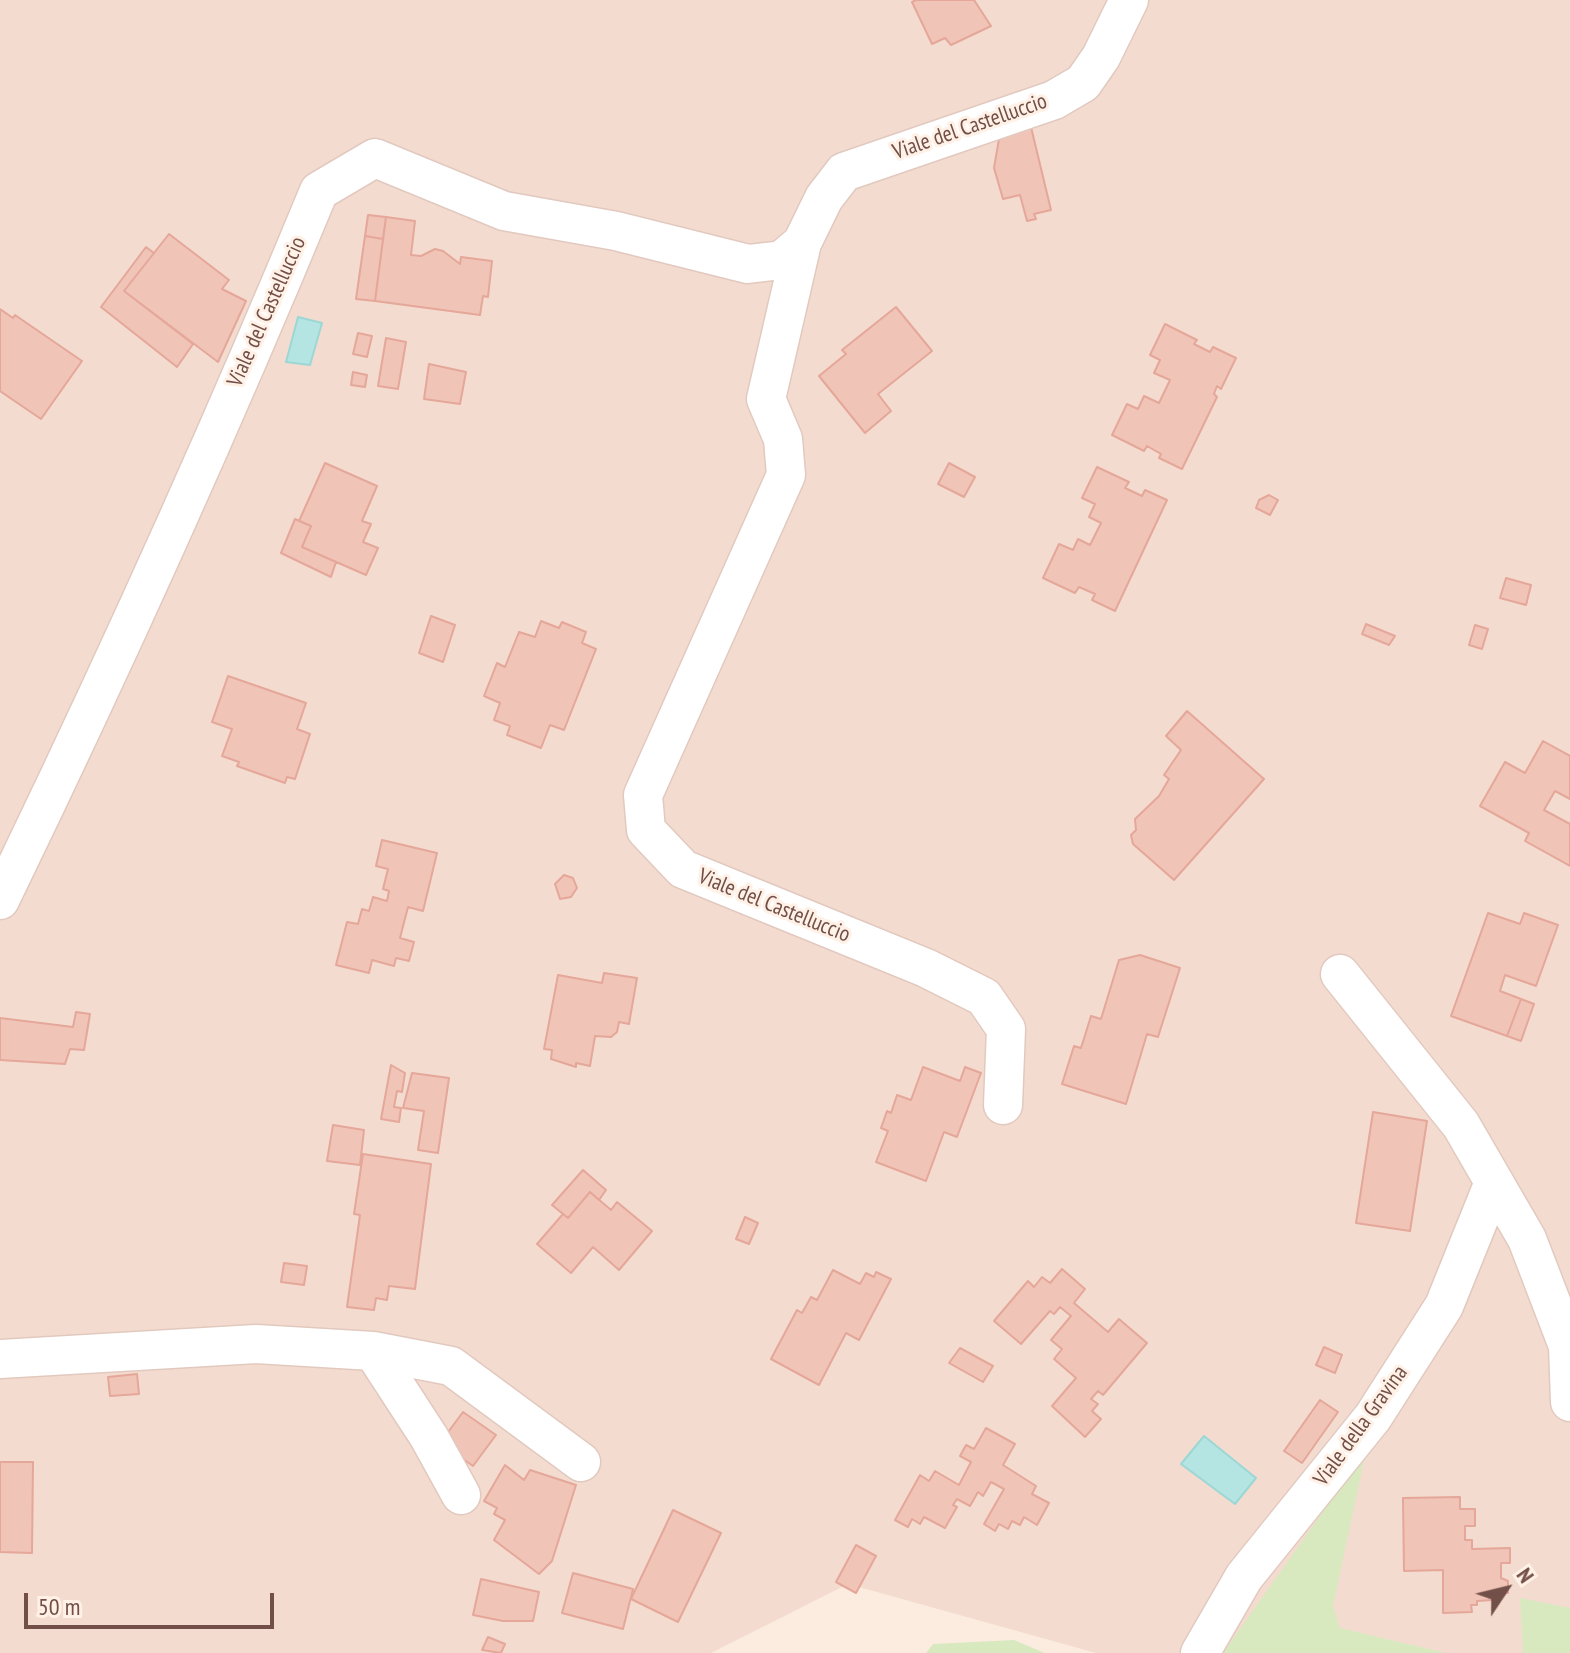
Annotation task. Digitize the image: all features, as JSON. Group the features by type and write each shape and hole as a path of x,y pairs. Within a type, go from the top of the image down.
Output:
{"street":[{"name":"Viale del Castelluccio","path":"1003,1105 1006,1029 984,997 926,968 683,869 646,830 643,795 786,475 783,439 766,399 802,243 824,198 844,172 1054,100 1083,83 1101,57 1129,0"},
{"name":"Viale del Castelluccio","path":"0,900 64,759 109,672 319,191 375,158 504,211 616,231 748,264 782,260 802,243"},
{"path":"1340,974 1461,1125 1527,1239 1568,1346 1570,1402"},
{"name":"Viale della Gravina","path":"1200,1653 1244,1577 1373,1417 1444,1306 1494,1182"},
{"path":"0,1359 256,1344 332,1345 373,1351 451,1366 581,1462"},
{"path":"373,1351 429,1437 461,1495"}],"shaded area":[{"path":"0,0 1570,0 1570,1653 1096,1653 848,1584 711,1653 0,1653"}],"green space":[{"path":"1366,1451 1333,1606 1340,1628 1446,1653 1223,1653"},
{"path":"1520,1598 1570,1608 1570,1653 1523,1653"},
{"path":"1014,1640 1045,1653 926,1653 933,1644"}],"water":[{"path":"298,317 322,323 310,365 286,362"},
{"path":"1204,1436 1256,1478 1235,1504 1181,1464"}],"building":[{"path":"974,0 991,26 951,45 945,38 932,44 912,2"},
{"path":"1031,127 1051,210 1034,214 1036,219 1027,221 1020,195 1003,199 994,168 999,139"},
{"path":"368,215 386,217 383,239 365,236"},
{"path":"386,217 415,221 411,255 421,256 435,249 443,251 460,264 461,257 492,261 488,297 483,296 480,315 375,301"},
{"path":"169,234 229,280 222,289 246,301 218,362 124,291"},
{"path":"365,236 383,239 375,301 356,299"},
{"path":"146,247 154,253 124,291 193,344 177,367 101,307"},
{"path":"896,307 932,351 878,394 891,411 865,433 819,376 846,354 842,350"},
{"path":"0,309 13,318 15,315 82,361 41,419 0,391"},
{"path":"1165,324 1197,340 1194,344 1210,352 1213,347 1236,358 1221,389 1217,386 1214,394 1217,397 1182,469 1159,458 1161,454 1147,446 1144,451 1112,435 1127,404 1138,409 1144,396 1159,403 1170,380 1154,373 1160,360 1150,355"},
{"path":"358,333 372,336 367,357 353,354"},
{"path":"386,338 406,342 398,389 378,386"},
{"path":"429,364 466,372 460,404 424,399"},
{"path":"353,372 367,375 365,387 351,385"},
{"path":"325,463 377,486 362,521 371,524 363,542 378,548 366,575 302,547 311,526 299,521"},
{"path":"949,463 975,477 964,497 938,484"},
{"path":"1097,467 1129,482 1125,488 1142,496 1145,490 1167,500 1115,611 1092,600 1095,594 1079,587 1075,593 1043,578 1059,544 1073,550 1078,539 1090,545 1101,523 1089,517 1095,504 1082,498"},
{"path":"1269,495 1278,500 1270,515 1256,508 1259,500"},
{"path":"295,519 311,526 302,547 336,562 331,577 281,553"},
{"path":"1506,578 1531,585 1526,605 1500,598"},
{"path":"431,616 455,625 443,662 419,653"},
{"path":"541,621 559,628 562,622 586,632 582,643 596,649 564,730 550,725 541,748 507,735 510,726 494,720 500,703 484,696 497,663 505,667 519,632 535,637"},
{"path":"1366,624 1395,636 1389,645 1362,634"},
{"path":"1475,625 1488,629 1482,649 1469,645"},
{"path":"228,676 306,703 297,729 310,734 295,779 287,777 285,783 237,766 239,762 222,756 232,729 212,722"},
{"path":"1187,711 1264,779 1174,880 1133,844 1131,835 1136,830 1135,819 1159,796 1169,779 1164,775 1181,750 1166,736"},
{"path":"1543,741 1570,756 1570,799 1555,791 1544,810 1570,824 1570,866 1525,841 1529,833 1480,806 1505,762 1525,773"},
{"path":"382,840 437,853 423,911 408,907 400,938 414,942 409,961 396,958 394,966 372,960 369,973 336,965 347,922 358,924 362,909 369,911 373,897 387,901 389,891 383,889 388,869 376,866"},
{"path":"564,875 573,878 577,888 571,897 560,899 555,884"},
{"path":"1488,913 1520,924 1524,913 1558,925 1536,986 1505,975 1500,991 1521,999 1507,1036 1451,1016"},
{"path":"1140,955 1180,968 1158,1037 1147,1034 1126,1104 1062,1084 1074,1046 1081,1048 1091,1016 1101,1019 1119,960"},
{"path":"604,973 637,978 629,1024 619,1022 617,1032 611,1037 595,1036 590,1066 576,1063 576,1067 551,1059 552,1050 544,1049 558,975 602,983"},
{"path":"1521,999 1534,1004 1521,1041 1507,1036"},
{"path":"76,1012 90,1014 84,1050 70,1049 65,1064 0,1060 0,1018 73,1027"},
{"path":"391,1065 405,1073 402,1092 397,1091 394,1107 401,1108 399,1122 381,1119"},
{"path":"923,1067 960,1081 965,1067 981,1073 957,1137 944,1132 926,1181 876,1162 888,1131 881,1128 887,1111 891,1113 897,1095 911,1100"},
{"path":"412,1073 449,1078 438,1153 418,1150 424,1111 403,1108"},
{"path":"1373,1112 1427,1121 1410,1231 1356,1223"},
{"path":"333,1125 364,1130 360,1165 327,1161"},
{"path":"363,1154 431,1164 415,1289 389,1286 387,1300 376,1298 374,1310 347,1307 360,1215 354,1214"},
{"path":"583,1170 606,1190 599,1200 590,1192 568,1218 552,1205"},
{"path":"590,1192 611,1210 617,1202 652,1231 619,1270 593,1247 571,1273 537,1244 563,1214 568,1218"},
{"path":"745,1217 758,1223 749,1244 736,1239"},
{"path":"284,1263 307,1266 304,1285 281,1282"},
{"path":"1062,1269 1085,1289 1074,1303 1108,1332 1119,1319 1147,1343 1103,1395 1098,1391 1091,1399 1098,1404 1092,1411 1101,1419 1085,1437 1052,1406 1076,1378 1054,1359 1062,1349 1051,1340 1071,1316 1060,1307 1054,1314 1050,1311 1021,1344 994,1321 1028,1281 1034,1287 1042,1277 1050,1283"},
{"path":"833,1270 860,1284 866,1273 874,1277 876,1272 891,1279 859,1340 846,1333 819,1385 771,1359 797,1310 802,1313 811,1297 817,1300"},
{"path":"1324,1347 1342,1355 1335,1373 1316,1365"},
{"path":"960,1348 993,1366 983,1382 949,1363"},
{"path":"137,1374 139,1394 110,1396 108,1377"},
{"path":"1320,1400 1338,1412 1302,1463 1284,1451"},
{"path":"463,1412 496,1435 473,1466 440,1443"},
{"path":"986,1428 1015,1444 1003,1465 1036,1486 1032,1494 1049,1503 1037,1525 1024,1517 1020,1525 1012,1521 1008,1529 999,1524 995,1531 984,1524 1004,1489 991,1482 983,1496 978,1492 970,1506 957,1499 953,1505 957,1507 945,1528 924,1517 920,1524 912,1519 908,1527 895,1520 920,1475 929,1481 935,1471 959,1485 971,1462 960,1456 966,1445 974,1449"},
{"path":"0,1462 33,1462 32,1553 0,1552"},
{"path":"505,1465 524,1480 530,1470 576,1485 552,1561 539,1574 494,1540 505,1520 494,1514 497,1508 484,1501"},
{"path":"1460,1497 1460,1509 1475,1509 1475,1526 1465,1526 1465,1540 1472,1540 1472,1549 1510,1548 1510,1563 1501,1563 1501,1578 1508,1581 1508,1593 1492,1593 1493,1600 1477,1601 1477,1605 1471,1605 1472,1612 1443,1613 1443,1570 1404,1571 1403,1498"},
{"path":"673,1510 721,1533 678,1622 631,1599"},
{"path":"856,1545 876,1556 856,1593 836,1582"},
{"path":"573,1573 633,1589 623,1629 562,1613"},
{"path":"481,1579 539,1592 533,1621 503,1621 473,1615"},
{"path":"488,1637 505,1644 501,1653 482,1650"}]}
